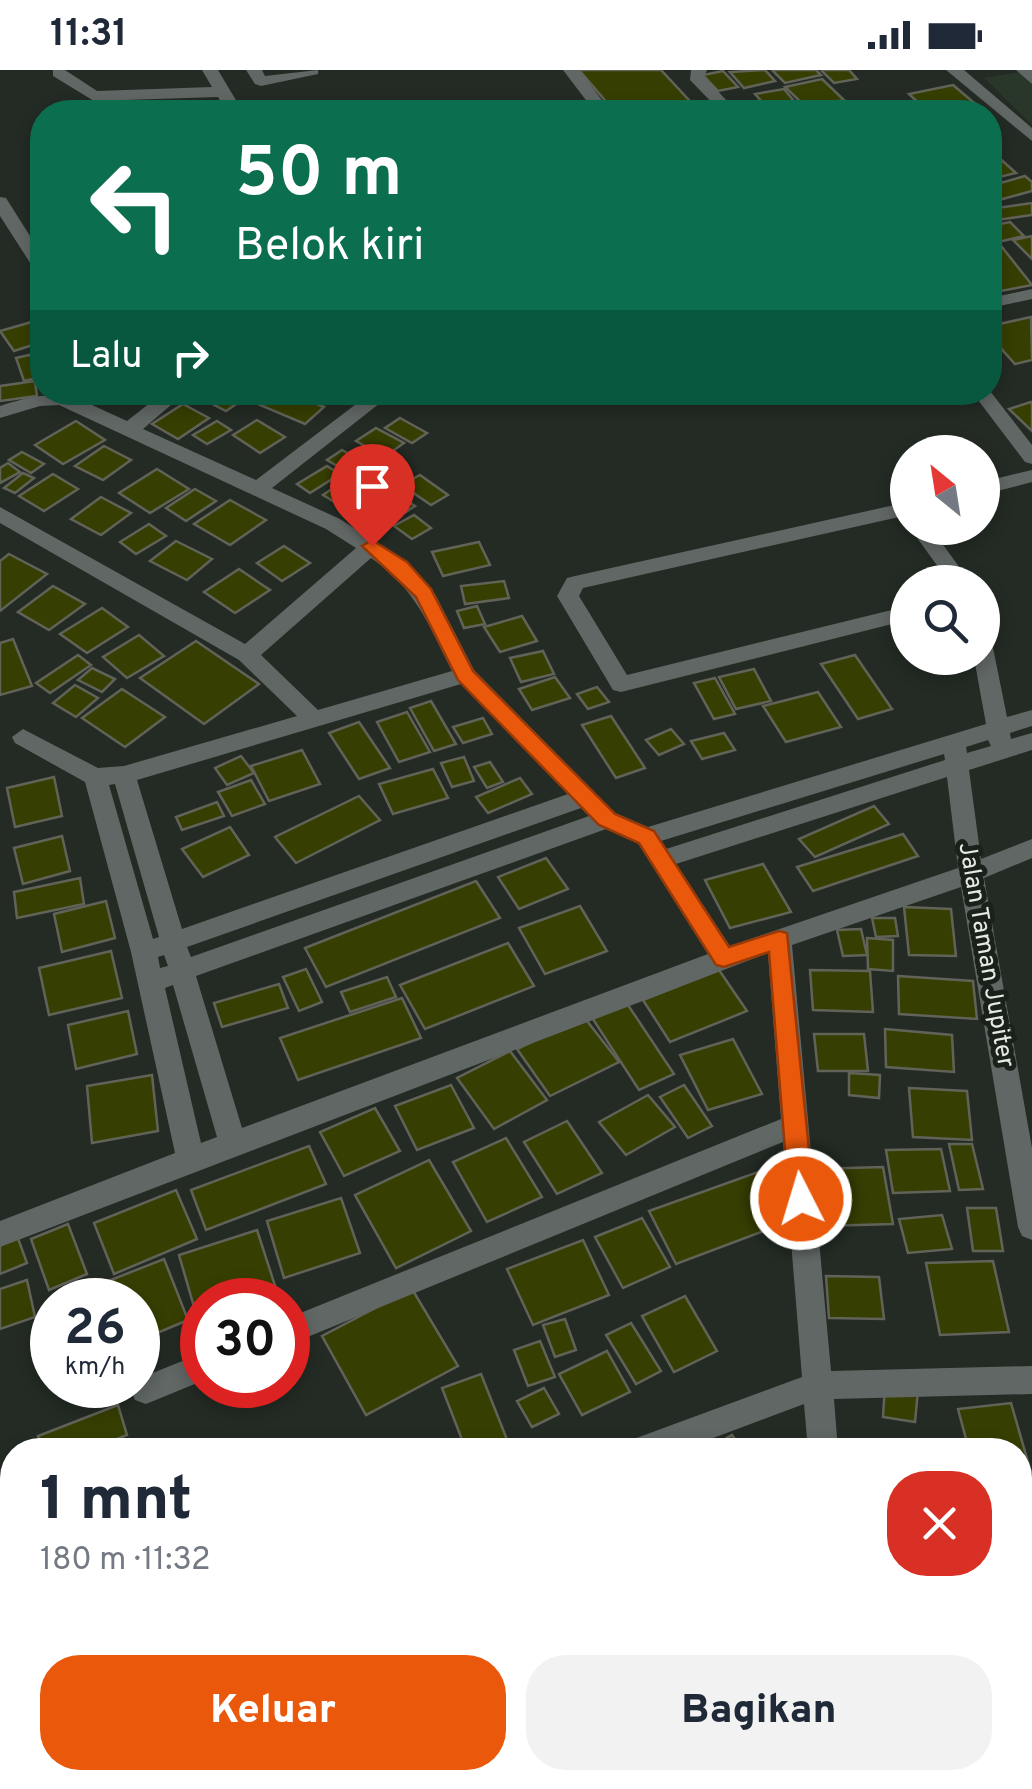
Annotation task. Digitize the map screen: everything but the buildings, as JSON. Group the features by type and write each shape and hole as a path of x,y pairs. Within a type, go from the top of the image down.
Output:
{"street":[{"path":"210,70 227,100"},
{"path":"254,70 261,81 310,74 310,70"},
{"path":"570,70 594,100"},
{"path":"700,70 696,77 718,100"},
{"path":"954,70 992,100"},
{"path":"1024,70 1032,79"},
{"path":"60,73 94,96 221,92"},
{"path":"1002,108 1029,130"},
{"path":"0,202 30,249"},
{"path":"1002,302 1028,299"},
{"path":"0,412 30,403"},
{"path":"76,405 259,488 372,546 400,567 424,594 465,675 607,820 646,837 724,958"},
{"path":"131,428 160,405"},
{"path":"259,488 369,405"},
{"path":"991,405 1032,458"},
{"path":"1000,484 1032,476"},
{"path":"890,513 575,583 568,596 620,684 890,617"},
{"path":"0,514 246,655 315,720"},
{"path":"246,655 372,546"},
{"path":"23,737 95,777 124,775 465,675"},
{"path":"989,675 1000,739"},
{"path":"646,837 1000,739 1032,718"},
{"path":"1000,739 1032,741"},
{"path":"661,860 955,752"},
{"name":"Jalan Taman Jupiter","path":"955,752 971,875 1032,1227"},
{"path":"124,775 232,1141"},
{"path":"95,777 144,952 190,1158"},
{"path":"144,952 585,797"},
{"path":"151,982 607,820"},
{"path":"0,1234 232,1141 724,958 971,875 1032,848"},
{"path":"779,940 821,1438"},
{"path":"310,1323 795,1125"},
{"path":"674,1438 818,1385 1032,1380"}],"shaded area":[{"path":"1032,70 1032,125 984,78"}],"route":[{"path":"372,546 400,567 424,594 465,675 607,820 646,837 724,958 779,940 786,1058 801,1199"}]}
